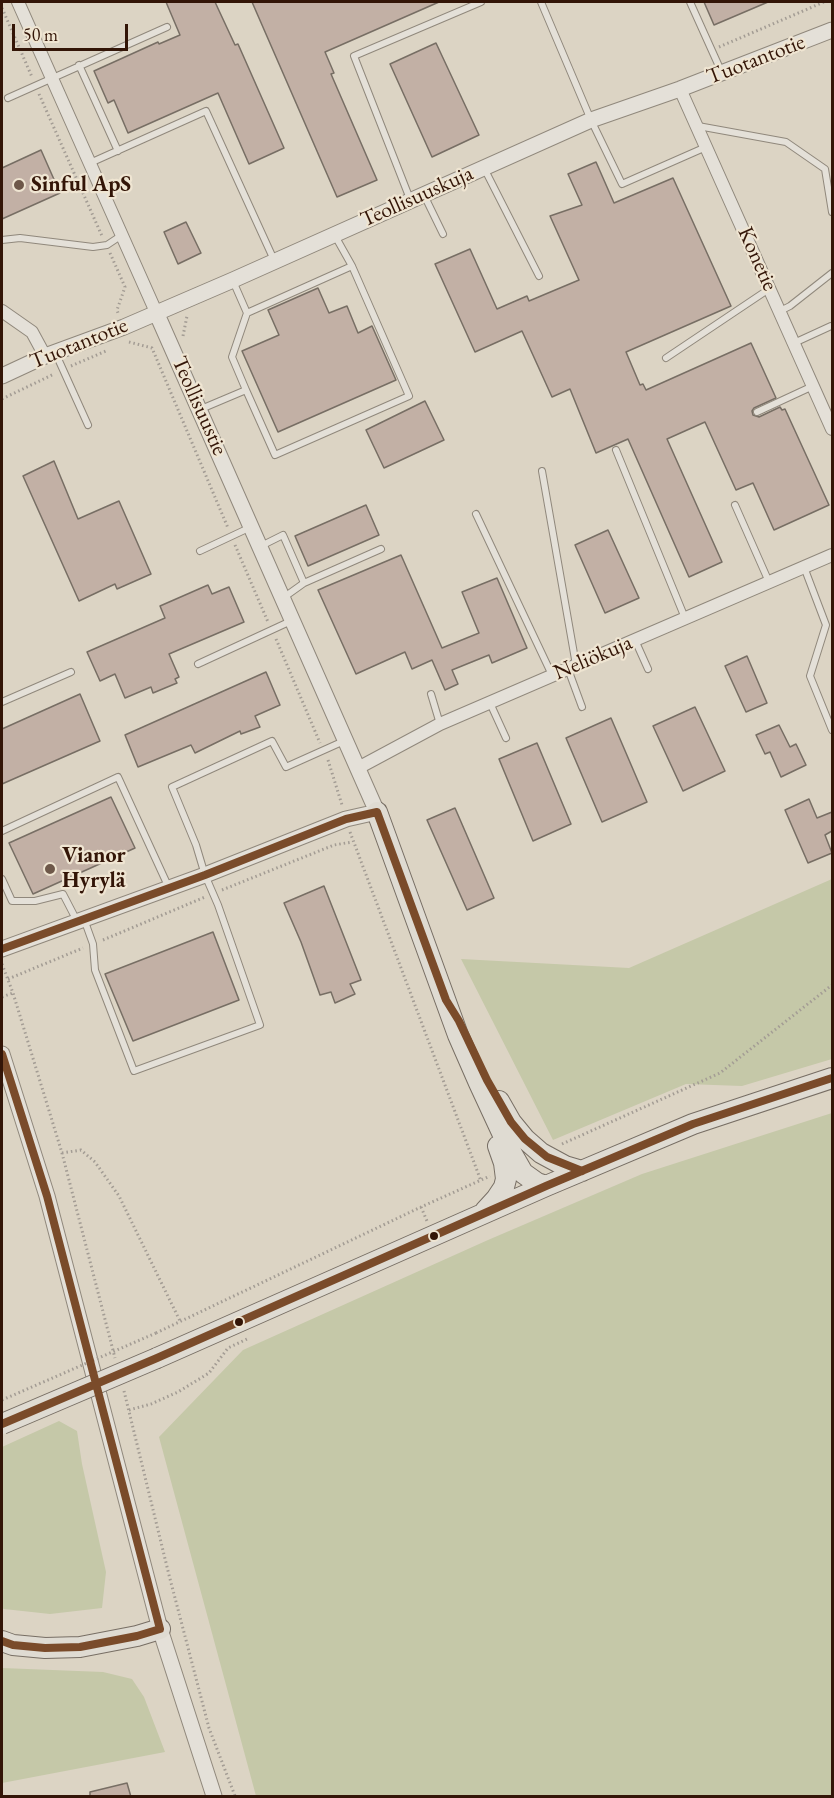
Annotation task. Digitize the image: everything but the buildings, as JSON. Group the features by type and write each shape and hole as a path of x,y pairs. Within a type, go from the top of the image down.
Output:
{"main road":[{"path":"377,812 458,1035 511,1152 529,1179 546,1185"},
{"path":"446,1000 459,1021 487,1080 518,1130 541,1153 556,1162 582,1171"},
{"path":"446,1000 454,1038 504,1163 506,1179 504,1187 481,1215"},
{"path":"2,1424 157,1358 546,1185 693,1124 832,1078"},
{"path":"2,1641 13,1645 45,1648 80,1647 160,1629"}],"street":[{"name":"Teollisuustie","path":"18,2 201,410 291,621 377,812"},
{"name":"Tuotantotie","path":"680,89 832,30"},
{"name":"Teollisuuskuja","path":"156,312 591,120 680,89"},
{"name":"Konetie","path":"680,89 832,429"},
{"path":"2,311 32,333 50,354"},
{"name":"Tuotantotie","path":"2,376 50,354 124,327 156,312"},
{"name":"Neliökuja","path":"358,768 441,724 832,555"},
{"path":"2,949 205,875 346,819 377,812"},
{"path":"2,1054 47,1196 160,1629 214,1797"}],"lane":[{"path":"443,234 417,197 354,56 481,2"},
{"path":"541,2 591,120 622,184 707,147"},
{"path":"690,2 723,73"},
{"path":"8,98 167,27"},
{"path":"79,65 118,151"},
{"path":"90,162 206,111 274,261"},
{"path":"698,126 786,142 825,170 832,212"},
{"path":"484,168 539,276"},
{"path":"333,234 352,266 409,396 275,454 231,357 248,313 352,266"},
{"path":"2,240 20,238 93,248 107,245 122,235"},
{"path":"780,311 790,306 832,273"},
{"path":"232,280 248,313"},
{"path":"666,358 770,288"},
{"path":"794,343 831,326"},
{"path":"50,354 88,425"},
{"path":"757,412 813,386"},
{"path":"201,410 246,390"},
{"path":"616,450 685,618"},
{"path":"542,471 572,667 582,707"},
{"path":"735,505 769,582"},
{"path":"476,514 552,676"},
{"path":"200,551 251,527"},
{"path":"260,546 283,535 304,583"},
{"path":"282,598 304,583 381,549"},
{"path":"804,567 826,625 810,676 832,730"},
{"path":"198,664 291,621"},
{"path":"635,640 648,669"},
{"path":"2,702 70,672"},
{"path":"431,694 441,724"},
{"path":"490,703 506,738"},
{"path":"2,879 12,901 35,901 63,894 81,920 93,944 95,970 134,1071 260,1025 196,845 172,787 272,741 286,767 345,741"},
{"path":"2,831 118,777 169,888"}],"path":[{"path":"712,50 824,2"},
{"path":"2,8 125,287 117,310 128,341 152,348 331,768 352,842 481,1181"},
{"path":"8,979 334,845 352,842"},
{"path":"554,1147 720,1073 832,986"},
{"path":"2,997 13,993"},
{"path":"62,1153 81,1150 101,1170 118,1196 180,1321"},
{"path":"2,1400 156,1333 489,1177"},
{"path":"421,1207 427,1221"},
{"path":"129,1410 151,1404 178,1392 209,1373 228,1348 247,1339"}],"green space":[{"path":"832,879 832,1059 742,1086 686,1084 553,1140 461,959 629,968"},
{"path":"832,1113 832,1796 256,1796 159,1437 243,1350 642,1174"},
{"path":"59,1421 77,1431 106,1572 102,1608 50,1614 4,1609 2,1608 2,1447"},
{"path":"2,1668 103,1672 132,1679 144,1697 165,1752 2,1783"}],"transit line":[{"path":"2,949 205,875 346,819 377,812 446,1000 459,1021 487,1080 511,1122 525,1139 547,1157 582,1171"},
{"path":"2,1054 47,1196 160,1629 80,1647 45,1648 13,1645 2,1641"},
{"path":"2,1424 693,1124 832,1078"}],"place":[{"name":"Sinful ApS","path":"19,185"},
{"name":"Vianor Hyrylä","path":"50,869"}]}
